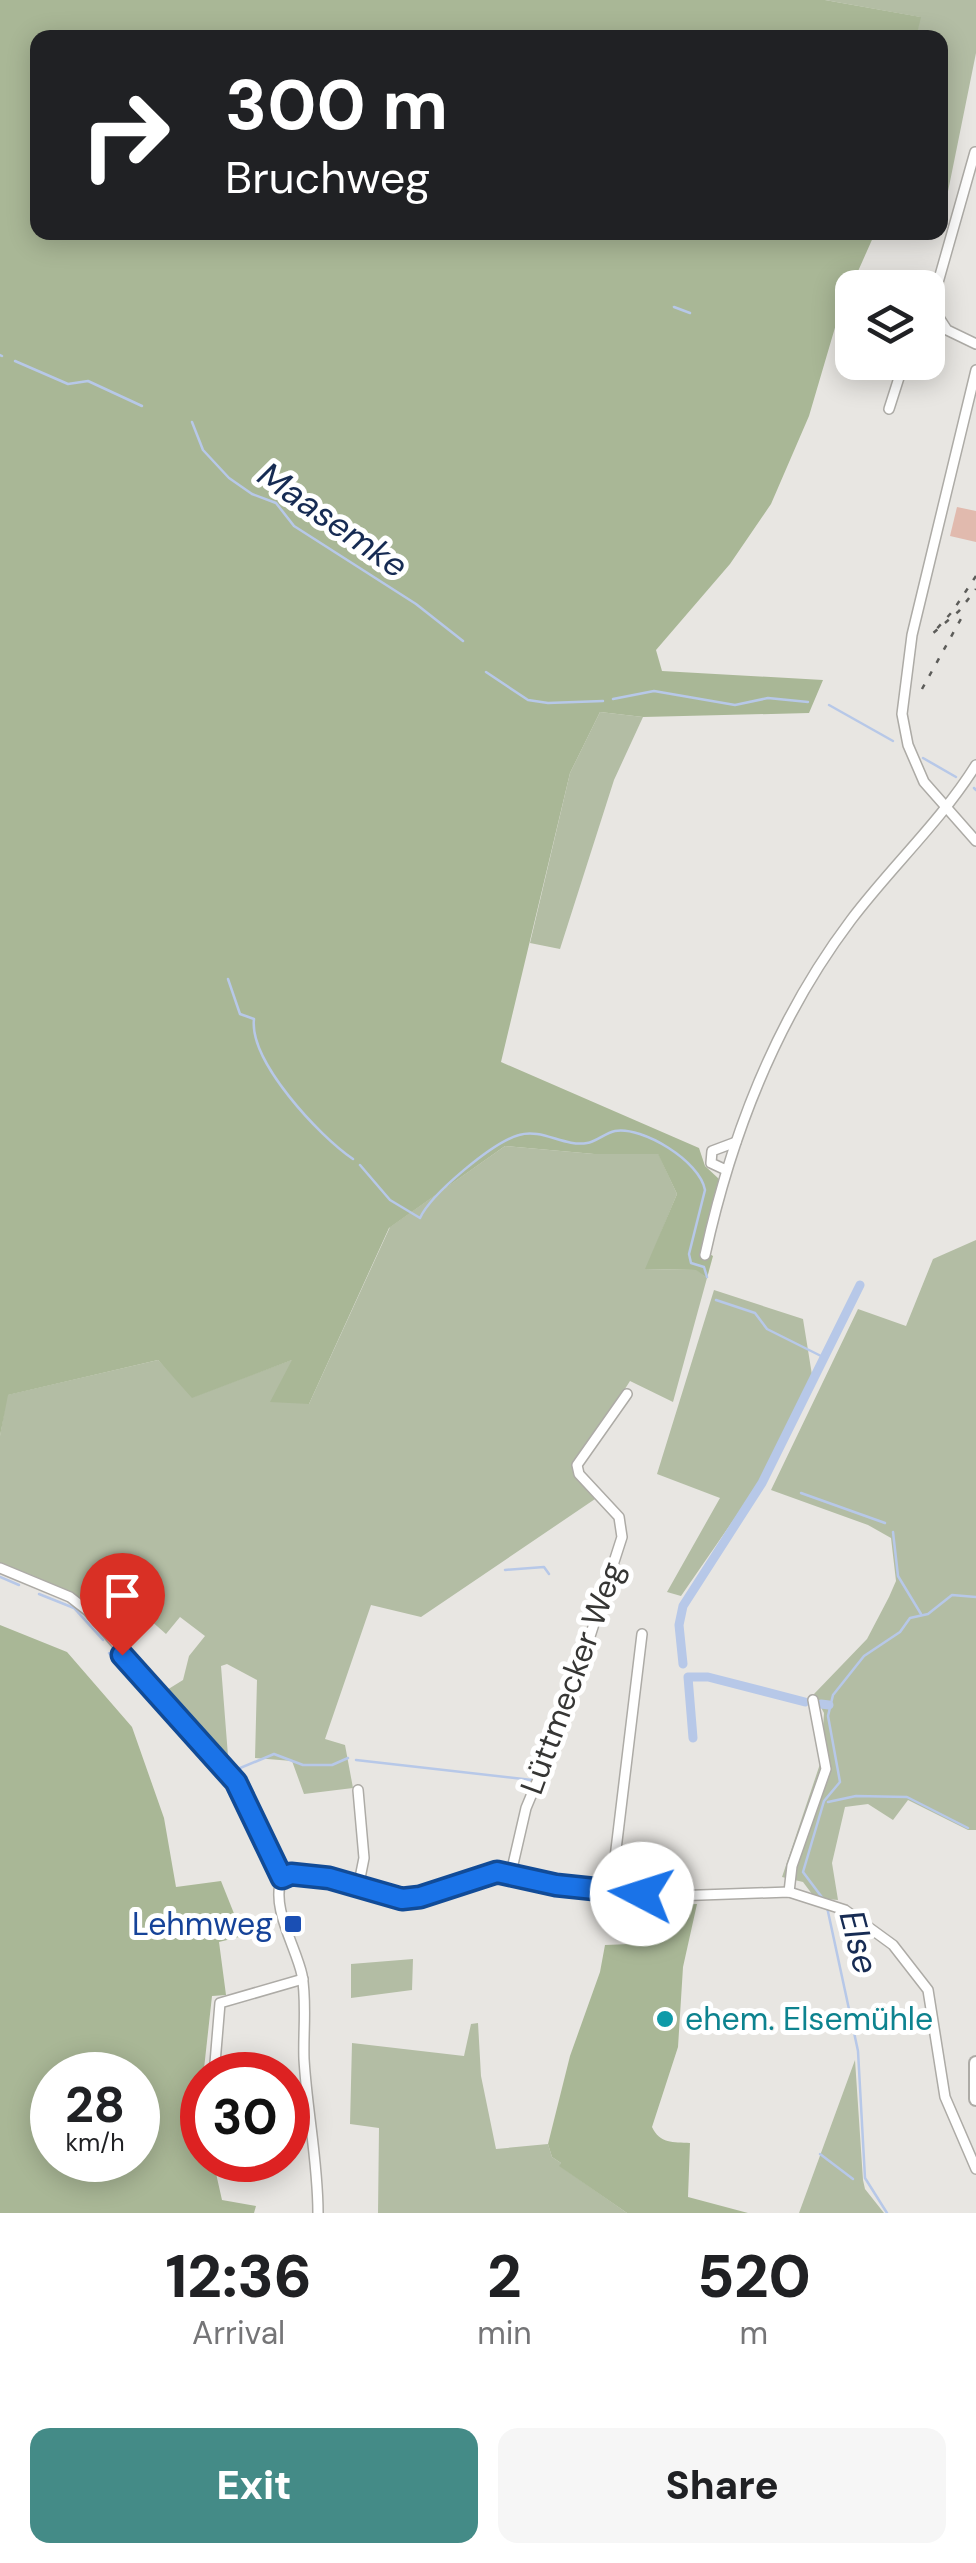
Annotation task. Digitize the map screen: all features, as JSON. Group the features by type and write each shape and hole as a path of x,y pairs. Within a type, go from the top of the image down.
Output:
{"main road":[{"path":"976,2062 976,2100"}],"street":[{"path":"942,270 975,152"},
{"path":"945,326 955,336 976,344"},
{"path":"976,370 912,635 902,692 908,745 924,782 976,841"},
{"path":"889,409 898,380"},
{"path":"705,1255 726,1170 772,1054 835,942 976,765"},
{"path":"726,1170 711,1163 709,1157 736,1142"},
{"name":"Lüttmecker Weg","path":"514,1874 526,1808 564,1718 622,1538 619,1517 579,1474 577,1466 627,1394"},
{"path":"0,1568 70,1597 88,1611 236,1782 282,1878"},
{"path":"611,1891 642,1634"},
{"path":"789,1892 792,1866 826,1768 813,1700"},
{"path":"358,1790 364,1858 358,1888"},
{"path":"318,2213 318,2174 304,2062 303,1978 282,1910 279,1885 282,1878 291,1874 329,1878 386,1897 410,1898 481,1874 514,1874 611,1891 672,1896 789,1892 857,1916 893,1945 928,1990 945,2097 976,2169"},
{"path":"216,2052 220,2003 303,1978"}],"green space":[{"path":"0,0 825,0 921,17 918,30 30,30 30,240 872,240 859,270 835,270 835,328 809,416 771,504 730,564 656,650 662,671 823,680 809,713 643,717 600,712 570,773 501,1062 699,1148 705,1166 719,1179 701,1249 713,1256 707,1278 696,1270 645,1269 677,1194 658,1154 594,1154 505,1146 389,1228 309,1404 270,1402 292,1360 192,1398 158,1360 8,1395 0,1436"},
{"path":"825,0 976,0 976,53 948,191 948,30 917,30 920,17"},
{"path":"600,712 643,717 614,780 560,949 530,943 570,773"},
{"path":"505,1146 594,1154 658,1153 677,1194 646,1269 697,1270 707,1278 673,1402 630,1381 574,1469 598,1497 421,1617 371,1605 325,1739 345,1745 353,1788 304,1794 292,1761 255,1758 257,1680 227,1664 221,1666 228,1756 218,1757 162,1693 183,1680 189,1656 205,1636 180,1617 166,1634 123,1596 110,1604 106,1600 86,1605 34,1576 0,1564 0,1436 7,1395 158,1360 193,1397 294,1359 309,1404 390,1227"},
{"path":"976,1240 976,1830 968,1830 908,1800 893,1820 868,1804 845,1807 832,1863 838,1900 815,1898 803,1882 782,1877 821,1761 824,1713 814,1694 867,1639 896,1581 891,1538 868,1525 771,1490 858,1309 906,1326 933,1259"},
{"path":"714,1290 803,1319 812,1375 761,1480 681,1596 667,1592 720,1498 657,1474"},
{"path":"0,1625 67,1652 132,1727 164,1818 176,1887 221,1881 243,1936 219,1942 226,1995 212,1996 206,2052 180,2052 180,2182 218,2182 222,2200 256,2206 254,2213 0,2213"},
{"path":"697,1904 683,1967 678,2047 652,2127 663,2139 690,2143 688,2197 748,2213 627,2213 559,2166 561,2163 552,2157 548,2144 570,2056 600,1972 605,1945 655,1943 670,1905"},
{"path":"413,1959 412,1990 351,1998 351,1964"},
{"path":"478,2023 481,2076 496,2149 548,2144 560,2166 627,2213 378,2213 379,2128 350,2124 352,2043 464,2056 471,2024"},
{"path":"855,2060 863,2180 865,2189 884,2213 799,2213"}],"building":[{"path":"957,507 976,511 976,542 950,536"}],"waterway":[{"path":"674,307 690,313"},
{"path":"15,361 68,384 88,381 142,406"},
{"name":"Maasemke","path":"192,422 203,450 229,478 252,494 276,503 294,526 416,604 463,641"},
{"name":"Maasemke","path":"486,672 528,700 603,701"},
{"name":"Maasemke","path":"613,699 654,691 735,705 768,698 808,702"},
{"name":"Maasemke","path":"829,705 893,741"},
{"name":"Maasemke","path":"923,758 956,777"},
{"path":"228,979 240,1014 254,1019 255,1036 274,1076 305,1116 353,1159"},
{"path":"360,1165 390,1200 420,1218 436,1196 464,1170 519,1135 536,1134 578,1144 615,1131 640,1134 681,1157 701,1179 705,1190 689,1254 691,1263 704,1267 707,1277"},
{"path":"683,1664 679,1625 683,1606 762,1483 860,1285"},
{"path":"716,1300 755,1313 767,1329 825,1358"},
{"path":"801,1493 885,1523"},
{"path":"893,1532 898,1576 921,1614"},
{"path":"505,1570 544,1567 549,1574"},
{"path":"0,1577 19,1585"},
{"path":"39,1594 74,1608 103,1640"},
{"name":"Else","path":"824,1900 803,1872 824,1801 840,1782 828,1716 833,1695 864,1656 900,1632 910,1618 928,1614 952,1595 976,1597"},
{"path":"109,1653 151,1694 209,1764"},
{"path":"693,1738 688,1677 708,1677 805,1702"},
{"path":"356,1760 532,1780 565,1699"},
{"path":"821,1704 829,1705"},
{"path":"233,1771 274,1754 303,1765 332,1765 348,1758"},
{"path":"828,1802 856,1796 907,1797 968,1828"},
{"name":"Else","path":"827,1907 858,2051 865,2178 887,2213"},
{"path":"820,2154 853,2179"}],"railway":[{"path":"976,576 932,634 959,611 976,589"},
{"path":"922,689 962,617"}],"place":[{"name":"Lehmweg","path":"293,1924"},
{"name":"ehem. Elsemühle","path":"665,2019"}],"route":[{"path":"122,1655 236,1782 282,1878 291,1874 329,1878 402,1899 497,1872 556,1885 642,1894"}]}
